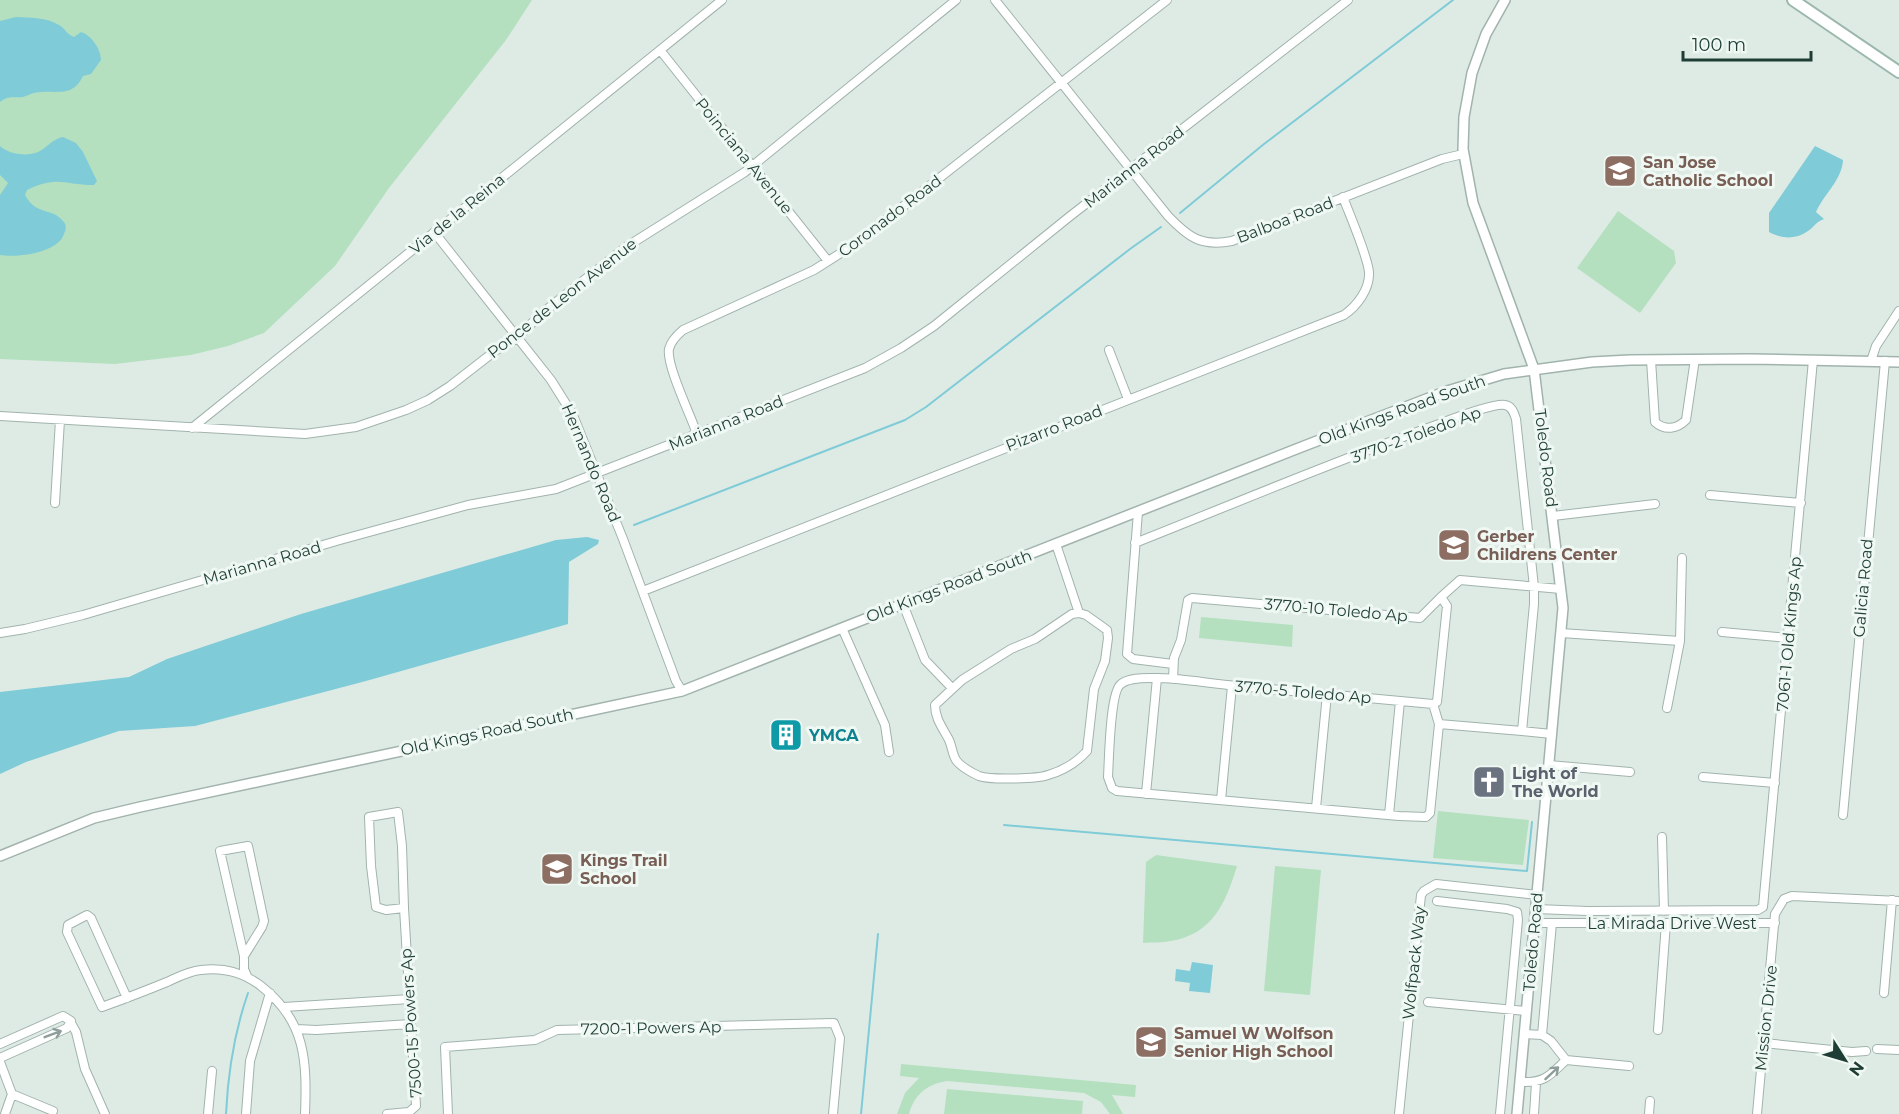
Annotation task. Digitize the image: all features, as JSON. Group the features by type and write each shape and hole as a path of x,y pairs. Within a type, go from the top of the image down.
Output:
{"main road":[{"path":"1793,0 1899,72"}],"street":[{"name":"Via de la Reina","path":"192,428 722,0"},
{"name":"Ponce de Leon Avenue","path":"0,416 306,434 357,427 396,414 428,400 450,386 495,351 517,338 609,259 752,166 956,0"},
{"name":"Balboa Road","path":"995,0 1131,170 1181,230 1192,238 1208,242 1232,241 1442,159 1463,154"},
{"name":"Coronado Road","path":"697,434 670,363 670,348 676,336 683,330 828,261 855,244 1167,0"},
{"name":"Marianna Road","path":"0,633 83,615 468,505 556,489 840,379 901,348 934,326 1338,3 1348,0"},
{"name":"Toledo Road","path":"1505,0 1486,34 1472,73 1464,117 1463,154 1473,203 1534,369 1563,608 1517,1114"},
{"name":"Poinciana Avenue","path":"660,50 828,261"},
{"name":"Pizarro Road","path":"643,591 1350,311 1366,288 1369,271 1343,197"},
{"name":"Hernando Road","path":"434,232 564,399 586,445 676,681 682,691"},
{"path":"1871,361 1876,346 1899,310"},
{"path":"1109,350 1128,399"},
{"path":"1651,360 1654,422 1666,429 1680,426 1686,420 1695,359"},
{"name":"Old Kings Road South","path":"0,856 94,819 140,807 682,691 1447,391 1504,374 1592,362 1651,360 1899,362"},
{"name":"7061-1 Old Kings Ap","path":"1664,911 1758,910 1763,907 1813,360"},
{"name":"Galicia Road","path":"1843,815 1885,361"},
{"name":"3770-2 Toledo Ap","path":"1135,543 1458,417 1504,405 1509,406 1516,419 1534,586 1522,731"},
{"path":"55,503 60,420"},
{"path":"1710,495 1801,503"},
{"path":"1553,516 1655,504"},
{"path":"1138,512 1127,654 1133,659 1173,664"},
{"path":"1056,544 1079,613"},
{"path":"1667,708 1680,641 1682,558"},
{"path":"1173,680 1157,678 1129,680 1117,687 1114,697 1108,777 1112,788 1146,794 1426,817 1430,813 1439,724 1433,704 1437,702 1447,606 1441,597 1460,580 1562,589"},
{"name":"3770-10 Toledo Ap","path":"1173,680 1173,664 1181,640 1188,600 1192,598 1420,618 1441,597"},
{"path":"903,604 925,660 952,688"},
{"path":"1072,614 1086,615 1107,630 1105,661 1094,689 1087,751 1081,758 1047,776 988,778 979,776 962,766 956,759 950,742 935,715 935,705 952,688 1011,649 1035,639 1072,614"},
{"path":"842,628 885,725 889,752"},
{"path":"1722,632 1788,638"},
{"path":"1561,633 1680,641"},
{"path":"1146,794 1157,678"},
{"name":"3770-5 Toledo Ap","path":"1173,680 1433,704"},
{"path":"1221,800 1232,686"},
{"path":"1316,808 1327,694"},
{"path":"1389,815 1400,701"},
{"path":"1439,724 1552,734"},
{"path":"1549,765 1630,772"},
{"path":"1703,777 1775,783"},
{"name":"7500-15 Powers Ap","path":"387,1114 409,1113 416,1106 402,846 398,812 369,817 371,866 376,907 386,910 404,908"},
{"path":"1536,909 1664,911 1662,837"},
{"path":"244,956 264,921 248,846 220,851 247,976"},
{"name":"Wolfpack Way","path":"1399,1114 1421,895 1436,884 1537,895"},
{"name":"La Mirada Drive West","path":"1535,923 1774,923 1775,914 1784,899 1792,896 1896,901"},
{"path":"1437,901 1517,912 1500,1114"},
{"path":"1884,993 1896,901"},
{"path":"127,998 91,918 87,915 68,925 67,932 102,1007 127,998 180,976 202,970 224,970 247,976 270,993 284,1007 297,1029 305,1072 305,1114"},
{"path":"1542,1035 1552,923"},
{"path":"1658,1030 1666,923"},
{"name":"Mission Drive","path":"1758,1114 1774,923"},
{"path":"246,1114 250,1061 270,993"},
{"path":"284,1007 410,999"},
{"path":"1428,1002 1526,1011"},
{"path":"0,1044 63,1016 69,1019 76,1032 85,1069 105,1114"},
{"path":"5,1114 12,1094 0,1060 67,1028 71,1023"},
{"path":"297,1029 316,1030 411,1023"},
{"name":"7200-1 Powers Ap","path":"448,1114 445,1047 535,1040 557,1030 834,1023 840,1038 833,1114"},
{"path":"1524,1034 1542,1035 1551,1041 1566,1060 1629,1066"},
{"path":"1764,1043 1852,1052 1866,1051"},
{"path":"1877,1049 1899,1050"},
{"path":"1520,1082 1536,1083 1545,1080 1566,1060"},
{"path":"208,1114 212,1071"},
{"path":"1534,1114 1536,1083"},
{"path":"12,1094 53,1111"},
{"path":"1649,1114 1650,1101"}],"green space":[{"path":"0,0 532,0 506,40 389,188 335,266 264,333 228,346 191,355 115,364 0,359"},
{"path":"1618,211 1674,251 1676,263 1640,313 1577,268"},
{"path":"1201,617 1293,625 1292,647 1199,638"},
{"path":"1438,811 1529,820 1523,865 1433,858"},
{"path":"1156,855 1237,866 1222,904 1207,924 1185,937 1168,942 1143,943 1146,862"},
{"path":"1275,866 1321,870 1310,995 1264,991"},
{"path":"901,1064 1136,1085 1135,1097 1112,1095 1123,1114 1110,1114 1101,1102 1084,1093 947,1081 933,1085 922,1092 914,1101 909,1114 897,1114 905,1093 919,1078 900,1076"},
{"path":"947,1089 1083,1101 1082,1114 944,1114"}],"water":[{"path":"16,17 38,18 54,22 74,37 81,32 85,34 97,47 101,60 91,74 83,76 71,90 36,92 0,102 0,21"},
{"path":"63,137 76,143 83,152 97,181 94,185 46,183 27,190 25,195 29,202 59,217 66,227 64,234 54,246 46,250 26,255 0,255 0,195 8,183 0,175 0,146 13,153 29,154 38,152"},
{"path":"1815,146 1843,160 1836,180 1816,212 1824,219 1803,234 1793,237 1779,236 1769,232 1769,213"},
{"path":"587,537 599,540 598,544 569,562 568,624 195,726 119,731 26,762 0,774 0,692 129,677 167,659 301,614 556,540"},
{"path":"1192,962 1213,965 1210,993 1189,991 1190,983 1175,981 1176,969 1190,971"}],"waterway":[{"path":"1180,213 1264,144 1453,0"},
{"path":"634,525 905,420 926,407 1161,227"},
{"path":"1004,825 1527,871 1532,822"},
{"path":"861,1114 878,934"},
{"path":"226,1114 232,1053 248,993"}],"place":[{"name":"San Jose Catholic School","path":"1620,171"},
{"name":"Gerber Childrens Center","path":"1454,545"},
{"name":"YMCA","path":"786,735"},
{"name":"Light of The World","path":"1489,782"},
{"name":"Kings Trail School","path":"557,869"},
{"name":"Samuel W Wolfson Senior High School","path":"1151,1042"}]}
